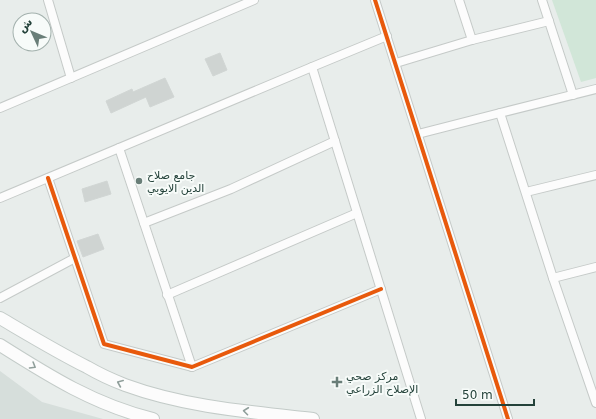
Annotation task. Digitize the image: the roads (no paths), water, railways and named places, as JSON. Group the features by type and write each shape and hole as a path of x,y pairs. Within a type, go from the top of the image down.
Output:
{"street":[{"path":"48,0 71,78"},
{"path":"0,108 254,0"},
{"path":"376,0 508,419"},
{"path":"459,0 472,40"},
{"path":"542,0 573,95"},
{"path":"396,63 472,40 549,21"},
{"path":"0,198 387,36"},
{"path":"312,67 421,419"},
{"path":"418,134 500,112 596,89"},
{"path":"500,112 553,278 596,403"},
{"path":"144,223 231,189 335,141"},
{"path":"119,148 192,367"},
{"path":"526,192 596,175"},
{"path":"48,178 104,344 192,367 381,289"},
{"path":"167,294 357,213"},
{"path":"0,298 75,258"},
{"path":"553,278 596,267"},
{"path":"0,318 74,361 130,387 178,400 244,411 313,419"},
{"path":"0,345 79,392 113,407 153,419"}],"place":[{"name":"جامع صلاح الدين الايوبي","path":"139,181"},
{"name":"مركز صحي الإصلاح الزراعي","path":"337,382"}]}
